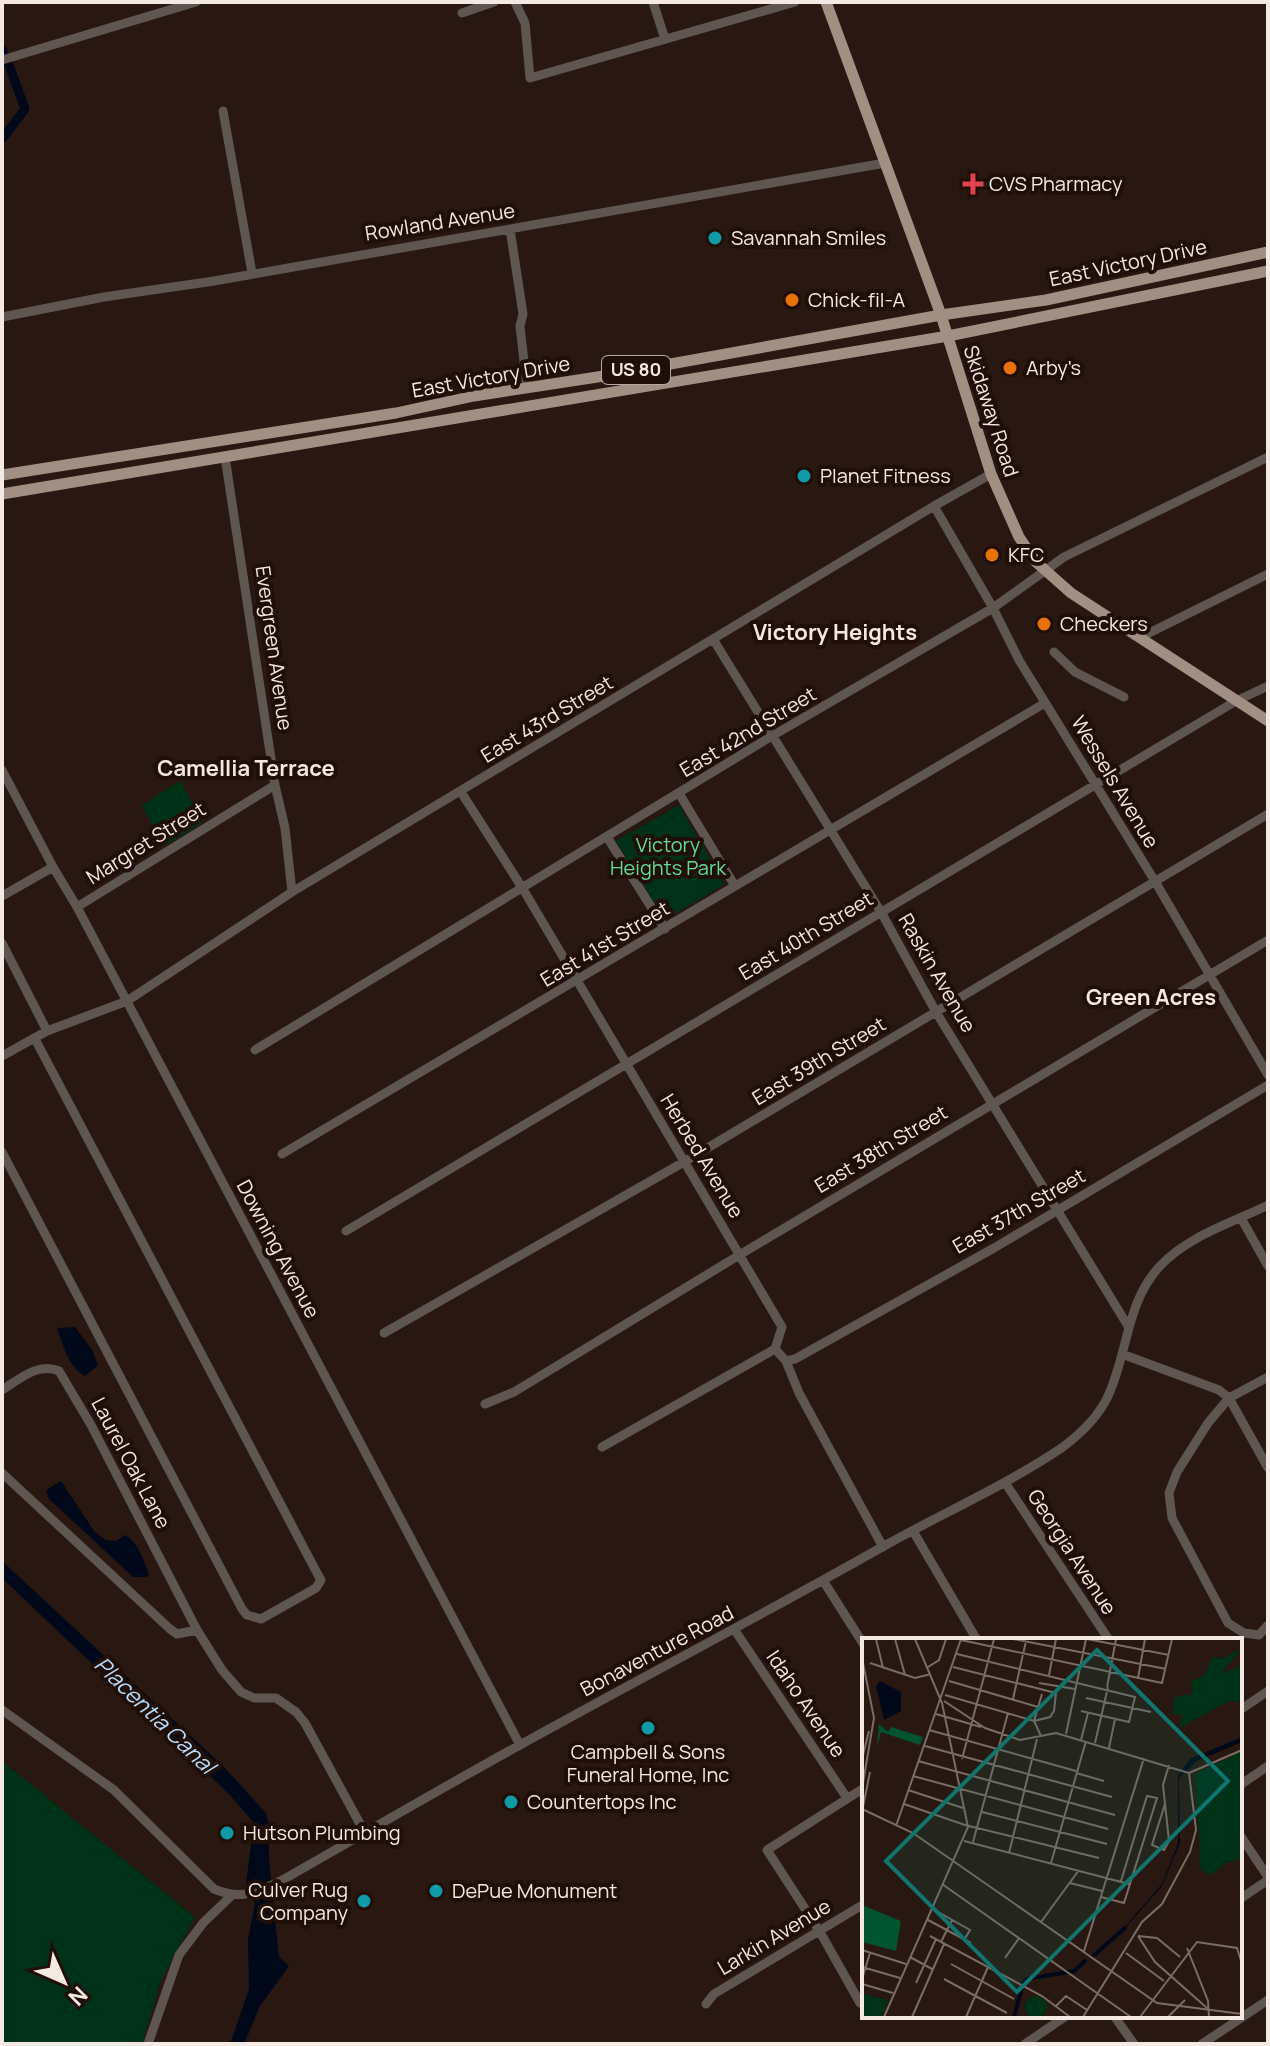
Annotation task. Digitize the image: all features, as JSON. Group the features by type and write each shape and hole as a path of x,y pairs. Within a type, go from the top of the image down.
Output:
{"main road":[{"name":"Skidaway Road","path":"826,2 865,101 941,315 991,474 1019,537 1046,572 1071,593 1268,721"},
{"name":"East Victory Drive","path":"2,475 396,413 941,315 1046,300 1268,252"},
{"name":"East Victory Drive","path":"2,494 948,336 1268,271"},
{"path":"396,413 399,428"},
{"path":"135,454 136,472"}],"street":[{"path":"2,60 196,2"},
{"path":"462,13 494,2"},
{"path":"515,2 525,23 530,78 795,2"},
{"path":"653,2 665,39"},
{"path":"223,111 252,273"},
{"name":"Rowland Avenue","path":"2,317 885,163"},
{"path":"510,229 523,314 520,326 527,388"},
{"name":"Evergreen Avenue","path":"225,457 275,785 285,828 292,892"},
{"name":"East 42nd Street","path":"255,1050 680,795 772,736 993,608 1064,557 1268,457"},
{"name":"East 43rd Street","path":"2,1056 47,1031 127,1001 292,892 991,474"},
{"name":"Wessels Avenue","path":"934,506 1019,660 1156,883 1268,1075"},
{"path":"1141,637 1268,574"},
{"name":"Raskin Avenue","path":"713,639 881,912 936,1012 1128,1326"},
{"path":"1054,652 1075,672 1124,697"},
{"name":"East 40th Street","path":"346,1231 1236,701 1268,686"},
{"name":"East 41st Street","path":"282,1154 1045,703"},
{"name":"Downing Avenue","path":"2,770 520,1745"},
{"name":"Margret Street","path":"77,907 275,785"},
{"name":"Herbed Avenue","path":"461,792 523,889 741,1254 782,1327 775,1349"},
{"path":"680,795 735,886"},
{"name":"East 39th Street","path":"384,1333 684,1162 1268,814"},
{"path":"607,837 665,929"},
{"path":"2,896 53,867"},
{"name":"East 38th Street","path":"485,1404 514,1392 1268,940"},
{"path":"2,943 47,1031"},
{"path":"2,1152 242,1609 247,1615 261,1619 316,1588 321,1580 35,1039"},
{"name":"East 37th Street","path":"786,1361 795,1359 1058,1210 1268,1085"},
{"name":"Bonaventure Road","path":"231,1896 247,1895 277,1883 520,1745 824,1582 883,1547 1006,1484 1079,1434 1107,1398 1139,1297 1162,1263 1204,1235 1268,1205"},
{"path":"1241,1218 1268,1266"},
{"path":"602,1447 775,1349 786,1361 799,1393 883,1547"},
{"path":"1122,1354 1219,1390 1229,1398 1268,1468"},
{"name":"Laurel Oak Lane","path":"2,1390 39,1368 50,1367 59,1371 91,1425 197,1630 222,1670 241,1692 254,1698 276,1698 296,1712 365,1833"},
{"path":"1268,1377 1229,1398 1208,1423 1177,1472 1169,1493 1172,1518 1228,1623 1244,1633 1259,1635 1268,1625"},
{"path":"2,1473 170,1629 177,1634 197,1630"},
{"name":"Georgia Avenue","path":"1006,1484 1108,1638"},
{"path":"913,1531 976,1638"},
{"path":"824,1582 862,1642"},
{"name":"Idaho Avenue","path":"734,1629 847,1798"},
{"path":"1242,1709 1268,1691"},
{"path":"2,1710 114,1790 214,1889 231,1896 203,1923 179,1955 148,2044"},
{"path":"1242,1784 1268,1766"},
{"path":"862,1789 767,1850 862,2003"},
{"path":"1242,1838 1268,1879 1242,1898"},
{"name":"Larkin Avenue","path":"706,2004 714,1994 862,1905"},
{"path":"1242,2017 1268,2000"},
{"path":"1025,2044 1063,2018"},
{"path":"1115,2018 1134,2044"},
{"path":"1202,2044 1241,2018"}],"green space":[{"path":"180,781 203,822 165,846 142,805"},
{"name":"Victory Heights Park","path":"679,805 724,884 665,920 616,841"},
{"path":"2,1761 195,1917 161,1980 142,2044 2,2044"}],"water":[{"path":"75,1327 92,1350 98,1365 85,1376 71,1362 57,1328"},
{"path":"61,1481 94,1531 105,1540 116,1541 125,1535 134,1542 149,1574 147,1577 133,1577 49,1499 46,1490"},
{"path":"2,1561 223,1766 266,1813 279,1957 289,1966 260,2006 244,2044 230,2044 249,1989 248,1939 255,1904 246,1883 254,1823 229,1794 2,1578"}],"waterway":[{"name":"Placentia Canal","path":"2,139 25,109 9,65"}],"place":[{"name":"CVS Pharmacy","path":"973,184"},
{"name":"Savannah Smiles","path":"715,238"},
{"name":"Chick-fil-A","path":"792,300"},
{"name":"Arby's","path":"1010,368"},
{"name":"Planet Fitness","path":"804,476"},
{"name":"KFC","path":"992,555"},
{"name":"Checkers","path":"1044,624"},
{"name":"Campbell & Sons Funeral Home, Inc","path":"648,1728"},
{"name":"Countertops Inc","path":"511,1802"},
{"name":"Hutson Plumbing","path":"227,1833"},
{"name":"DePue Monument","path":"436,1891"},
{"name":"Culver Rug Company","path":"364,1901"}],"district":[{"name":"Victory Heights","path":"835,632"},
{"name":"Camellia Terrace","path":"246,768"},
{"name":"Green Acres","path":"1151,997"}]}
